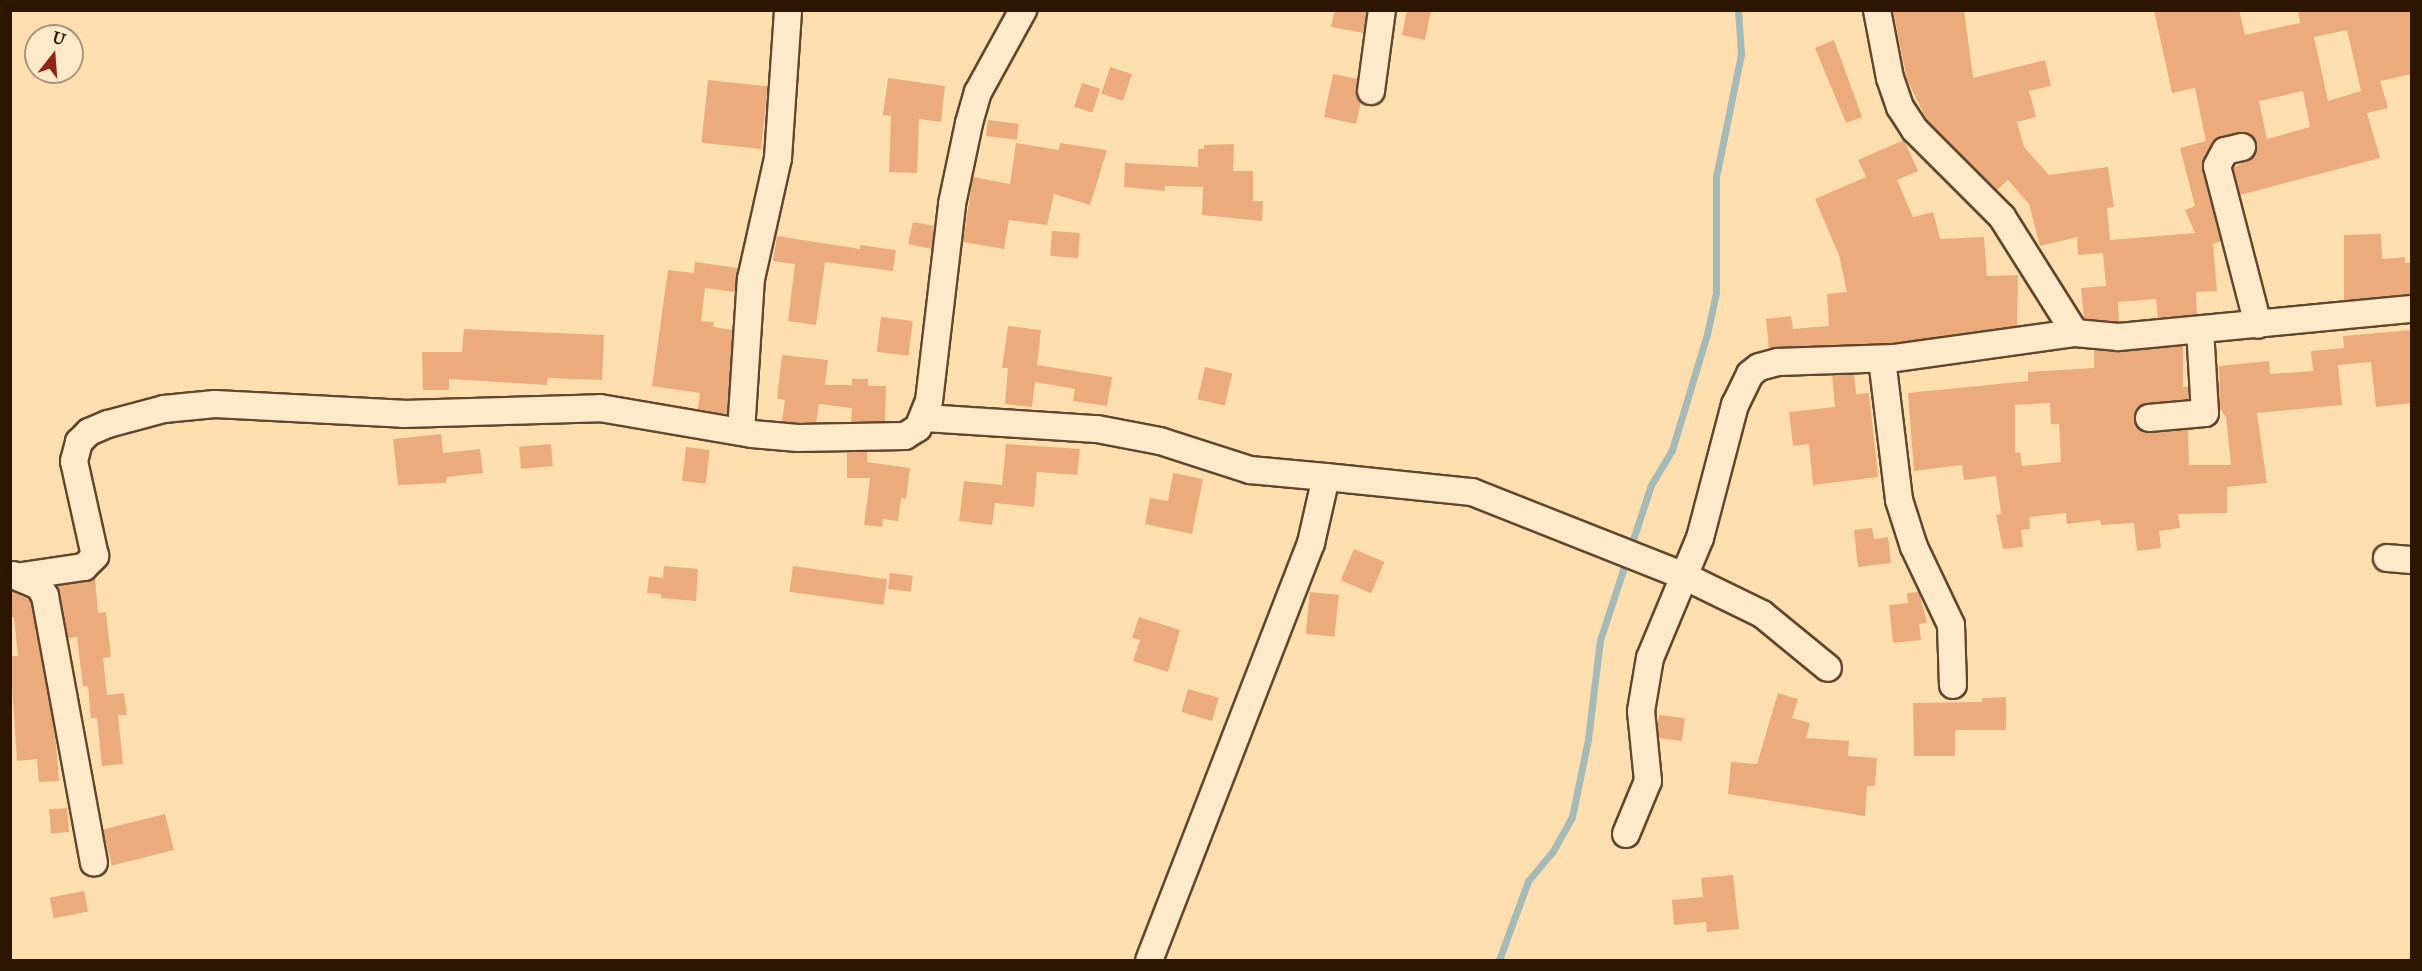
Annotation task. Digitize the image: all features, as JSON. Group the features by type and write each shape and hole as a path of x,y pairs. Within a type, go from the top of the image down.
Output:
{"street":[{"path":"741,432 752,279 778,158 788,10"},
{"path":"16,576 84,567 95,556 74,461 79,441 89,432 108,424 164,409 215,404 403,414 600,408 741,432 798,438 905,436 925,418 960,158 978,92 1023,10"},
{"path":"1371,91 1382,10"},
{"path":"1877,10 1890,78 1910,123 2002,217 2075,333"},
{"path":"2242,147 2225,151 2217,166 2258,325"},
{"path":"1626,834 1647,781 1642,691 1682,575 1703,528 1735,405 1750,374 1759,367 1778,362 1882,359 2075,333 2119,337 2412,309"},
{"path":"2149,418 2205,413 2200,330"},
{"path":"1882,359 1899,500 1914,547 1951,625 1953,685"},
{"path":"925,418 1097,429 1160,441 1250,470 1472,492 1682,575 1762,614 1828,668"},
{"path":"1149,960 1311,543 1326,477"},
{"path":"16,576 39,586 49,609 94,863"}],"building":[{"path":"1335,10 1367,10 1364,33 1331,27"},
{"path":"1407,10 1431,10 1425,40 1402,35"},
{"path":"1893,10 1964,10 1973,78 2045,60 2051,86 2029,91 2036,117 2017,122 2024,147 2049,175 2108,167 2114,207 2107,208 2110,240 2195,233 2185,210 2195,206 2180,148 2206,141 2195,88 2172,93 2154,10 2239,10 2245,35 2300,23 2298,10 2412,10 2412,74 2380,81 2388,108 2367,113 2380,158 2240,195 2233,168 2253,157 2256,143 2246,133 2216,139 2202,169 2221,241 2213,244 2217,291 2196,292 2197,314 2158,318 2156,299 2118,302 2119,322 2084,319 2081,288 2106,286 2103,253 2078,255 2077,237 2040,246 2029,204 2008,180 1997,190 1927,120 1907,80","holes":["2347,30 2361,91 2328,101 2314,37","2303,91 2310,127 2267,139 2259,101"]},
{"path":"1834,40 1862,117 1846,123 1815,48"},
{"path":"1110,67 1132,74 1123,101 1101,94"},
{"path":"1333,74 1358,79 1357,96 1361,102 1356,124 1324,117"},
{"path":"888,78 945,86 941,122 919,119 917,173 889,172 891,116 883,115"},
{"path":"708,80 768,86 761,149 701,143"},
{"path":"1082,83 1100,89 1092,113 1074,107"},
{"path":"988,120 1019,124 1017,140 986,136"},
{"path":"1904,140 1918,171 1897,180 1913,217 1933,212 1940,239 1984,237 1987,276 2018,275 2017,326 1894,343 1769,349 1766,319 1791,316 1793,329 1829,326 1827,294 1847,292 1839,255 1815,199 1866,177 1858,160"},
{"path":"1016,143 1059,150 1060,143 1107,150 1090,205 1054,194 1047,225 1009,220 1004,249 963,242 973,177 1010,184"},
{"path":"1234,144 1233,171 1253,171 1253,201 1263,201 1262,221 1202,215 1203,187 1165,186 1165,191 1124,187 1125,163 1198,167 1198,149 1204,149 1204,145"},
{"path":"913,222 934,226 932,249 908,244"},
{"path":"1052,231 1080,233 1078,258 1050,256"},
{"path":"2381,234 2382,259 2405,257 2405,263 2412,263 2412,294 2344,300 2344,235"},
{"path":"777,236 860,249 860,245 896,250 893,271 825,262 816,325 788,321 795,264 773,261"},
{"path":"695,262 738,268 735,292 705,288 701,321 714,322 713,327 733,330 727,414 698,409 700,393 652,386 668,270 694,273"},
{"path":"881,317 913,321 908,356 877,352"},
{"path":"1008,326 1041,330 1037,365 1112,377 1107,406 1073,401 1075,389 1035,382 1032,407 1005,404 1008,368 1002,368"},
{"path":"464,329 604,335 602,380 548,378 547,385 449,379 449,390 423,390 422,352 462,352"},
{"path":"2412,330 2412,403 2376,407 2371,362 2338,365 2342,405 2257,413 2267,483 2227,487 2227,513 2178,514 2180,528 2159,531 2161,548 2137,551 2134,523 2101,525 2100,520 2067,524 2066,513 2029,517 2030,529 2021,530 2023,547 2003,549 1996,515 2001,514 1996,476 1964,480 1962,465 1914,471 1908,393 2028,381 2028,372 2094,368 2094,350 2120,352 2183,346 2183,387 2188,387 2189,399 2141,405 2135,412 2136,426 2150,433 2188,430 2189,465 2231,465 2226,417 2220,409 2219,366 2269,361 2270,374 2313,371 2311,351 2344,348 2343,336","holes":["2050,403 2051,424 2059,424 2061,462 2022,466 2020,452 2015,453 2015,405"]},
{"path":"782,355 828,360 825,385 852,385 852,379 868,379 868,386 886,386 885,421 851,422 852,408 819,404 816,423 782,422 785,400 777,399"},
{"path":"1205,367 1232,373 1225,405 1198,399"},
{"path":"1854,374 1856,394 1869,393 1878,477 1813,485 1809,444 1793,446 1789,412 1835,407 1832,375"},
{"path":"441,434 443,453 480,449 483,473 446,477 446,483 398,485 393,439"},
{"path":"551,444 553,466 521,469 519,447"},
{"path":"1006,444 1080,449 1077,475 1037,472 1034,507 995,503 992,525 959,521 964,481 1002,485"},
{"path":"686,447 710,450 706,484 682,481"},
{"path":"847,452 867,452 867,462 910,468 906,499 901,498 898,521 883,519 882,527 864,525 870,478 847,478"},
{"path":"1173,473 1203,479 1192,534 1145,524 1150,498 1168,501"},
{"path":"1872,528 1874,539 1888,537 1891,563 1858,567 1854,530"},
{"path":"1354,549 1384,562 1371,593 1341,580"},
{"path":"664,566 698,569 696,601 661,598 661,594 647,593 649,576 663,578"},
{"path":"793,566 887,579 883,605 789,592"},
{"path":"890,573 913,576 911,592 888,589"},
{"path":"95,578 98,613 106,612 111,657 103,658 107,695 124,693 127,715 118,715 123,764 102,766 97,718 91,718 88,686 83,686 77,637 68,638 57,586"},
{"path":"10,590 31,601 55,731 59,781 39,782 37,759 17,761 10,656 18,656 14,617 10,617"},
{"path":"1310,592 1339,595 1334,637 1306,634"},
{"path":"1919,592 1927,623 1919,624 1921,640 1893,643 1889,605 1908,603 1907,593"},
{"path":"1139,617 1180,630 1168,672 1133,661 1140,640 1132,638"},
{"path":"1188,689 1219,698 1212,721 1181,712"},
{"path":"1778,693 1798,699 1792,718 1810,723 1806,738 1849,741 1848,756 1877,758 1875,786 1867,786 1865,816 1728,794 1731,762 1757,764"},
{"path":"2006,697 2006,730 1955,730 1955,756 1914,756 1913,703 1982,702 1982,698"},
{"path":"1659,715 1685,718 1682,741 1656,738"},
{"path":"67,808 69,832 51,833 49,810"},
{"path":"165,814 174,850 112,865 103,829"},
{"path":"1733,875 1739,929 1707,932 1706,922 1674,925 1672,900 1703,897 1701,878"},
{"path":"84,891 88,912 54,918 50,898"}],"waterway":[{"path":"1499,960 1528,881 1553,851 1572,817 1588,739 1600,640 1651,485 1672,450 1707,334 1716,293 1716,177 1741,54 1738,10"}]}
